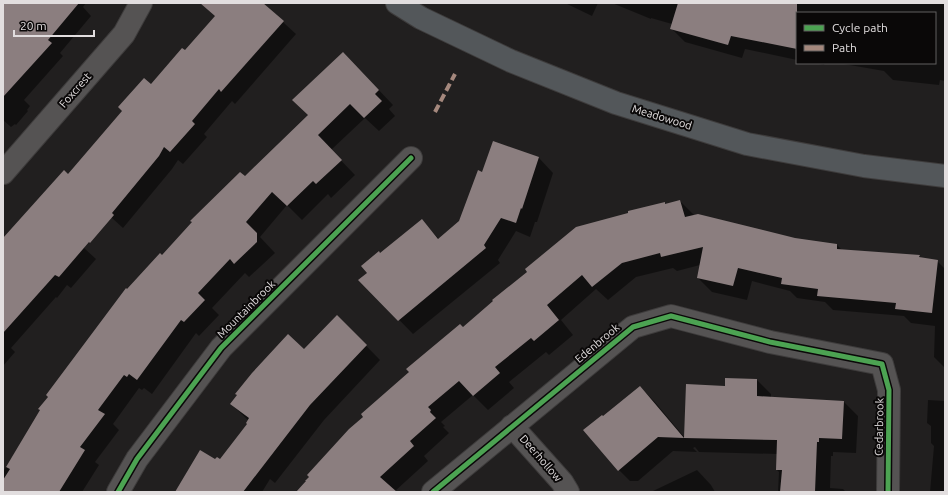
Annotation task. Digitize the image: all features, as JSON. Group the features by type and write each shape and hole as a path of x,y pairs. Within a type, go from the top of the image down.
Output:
{"main road":[{"name":"Meadowood","path":"397,3 421,18 510,60 623,105 747,144 864,166 945,176"}],"street":[{"name":"Foxcrest","path":"3,173 124,34 141,3"},
{"name":"Mountainbrook","path":"118,492 136,459 221,348 411,158"},
{"name":"Edenbrook","path":"433,492 633,327 671,316 770,342 882,364"},
{"name":"Cedarbrook","path":"882,364 889,390 888,492"},
{"name":"Deerhollow","path":"512,426 562,482 568,492"}],"building":[{"path":"3,3 79,3 48,40 52,43 3,97"},
{"path":"200,3 263,3 284,21 221,92 219,89 192,121 195,124 170,152 164,147 159,156 112,213 114,215 90,243 89,242 59,277 55,275 3,333 3,238 64,170 68,174 122,111 118,107 144,78 151,84 182,48 185,50 215,16"},
{"path":"678,3 797,3 796,49 731,36 728,45 670,29"},
{"path":"343,52 379,90 375,94 382,101 364,118 350,104 318,135 342,160 316,184 313,181 287,206 272,192 246,222 257,233 257,242 234,264 230,259 198,293 205,300 184,322 181,320 137,380 129,374 127,377 124,375 98,410 105,414 80,447 85,450 59,492 3,492 3,480 10,469 6,467 40,410 38,409 48,397 46,395 126,288 127,289 160,253 162,255 192,222 190,221 240,172 245,176 308,115 292,100"},
{"path":"493,141 539,157 516,223 501,218 484,245 486,248 398,321 358,280 367,273 361,266 379,251 380,253 422,219 438,239 459,221 478,170 482,172"},
{"path":"680,200 685,217 698,214 795,238 837,244 837,249 920,255 919,257 938,260 932,313 895,309 896,303 817,296 818,289 781,284 782,278 738,268 733,286 697,278 703,247 661,257 660,253 622,263 592,287 582,275 547,305 559,320 534,341 531,338 495,367 500,373 473,396 459,381 428,407 431,410 430,412 436,418 410,441 414,446 380,477 397,492 296,492 309,477 307,475 349,429 363,417 361,414 409,372 406,369 460,324 463,327 493,301 492,300 527,272 525,269 576,227 628,213 628,211"},
{"path":"337,315 367,345 310,405 243,492 175,492 200,450 215,459 217,457 220,459 247,424 246,423 249,418 230,404 237,395 235,394 252,373 288,334 304,349"},
{"path":"725,378 757,379 757,396 844,401 842,439 819,438 819,442 817,442 815,492 780,492 782,470 776,470 777,440 684,438 686,384 725,386"},
{"path":"640,386 684,438 658,437 618,471 583,430"}],"marked path":[{"path":"435,112 455,74"}],"cycle path":[{"path":"118,492 137,459 221,348 411,158"},
{"path":"433,492 633,327 671,316 770,342 882,364 889,390 888,492"}]}
